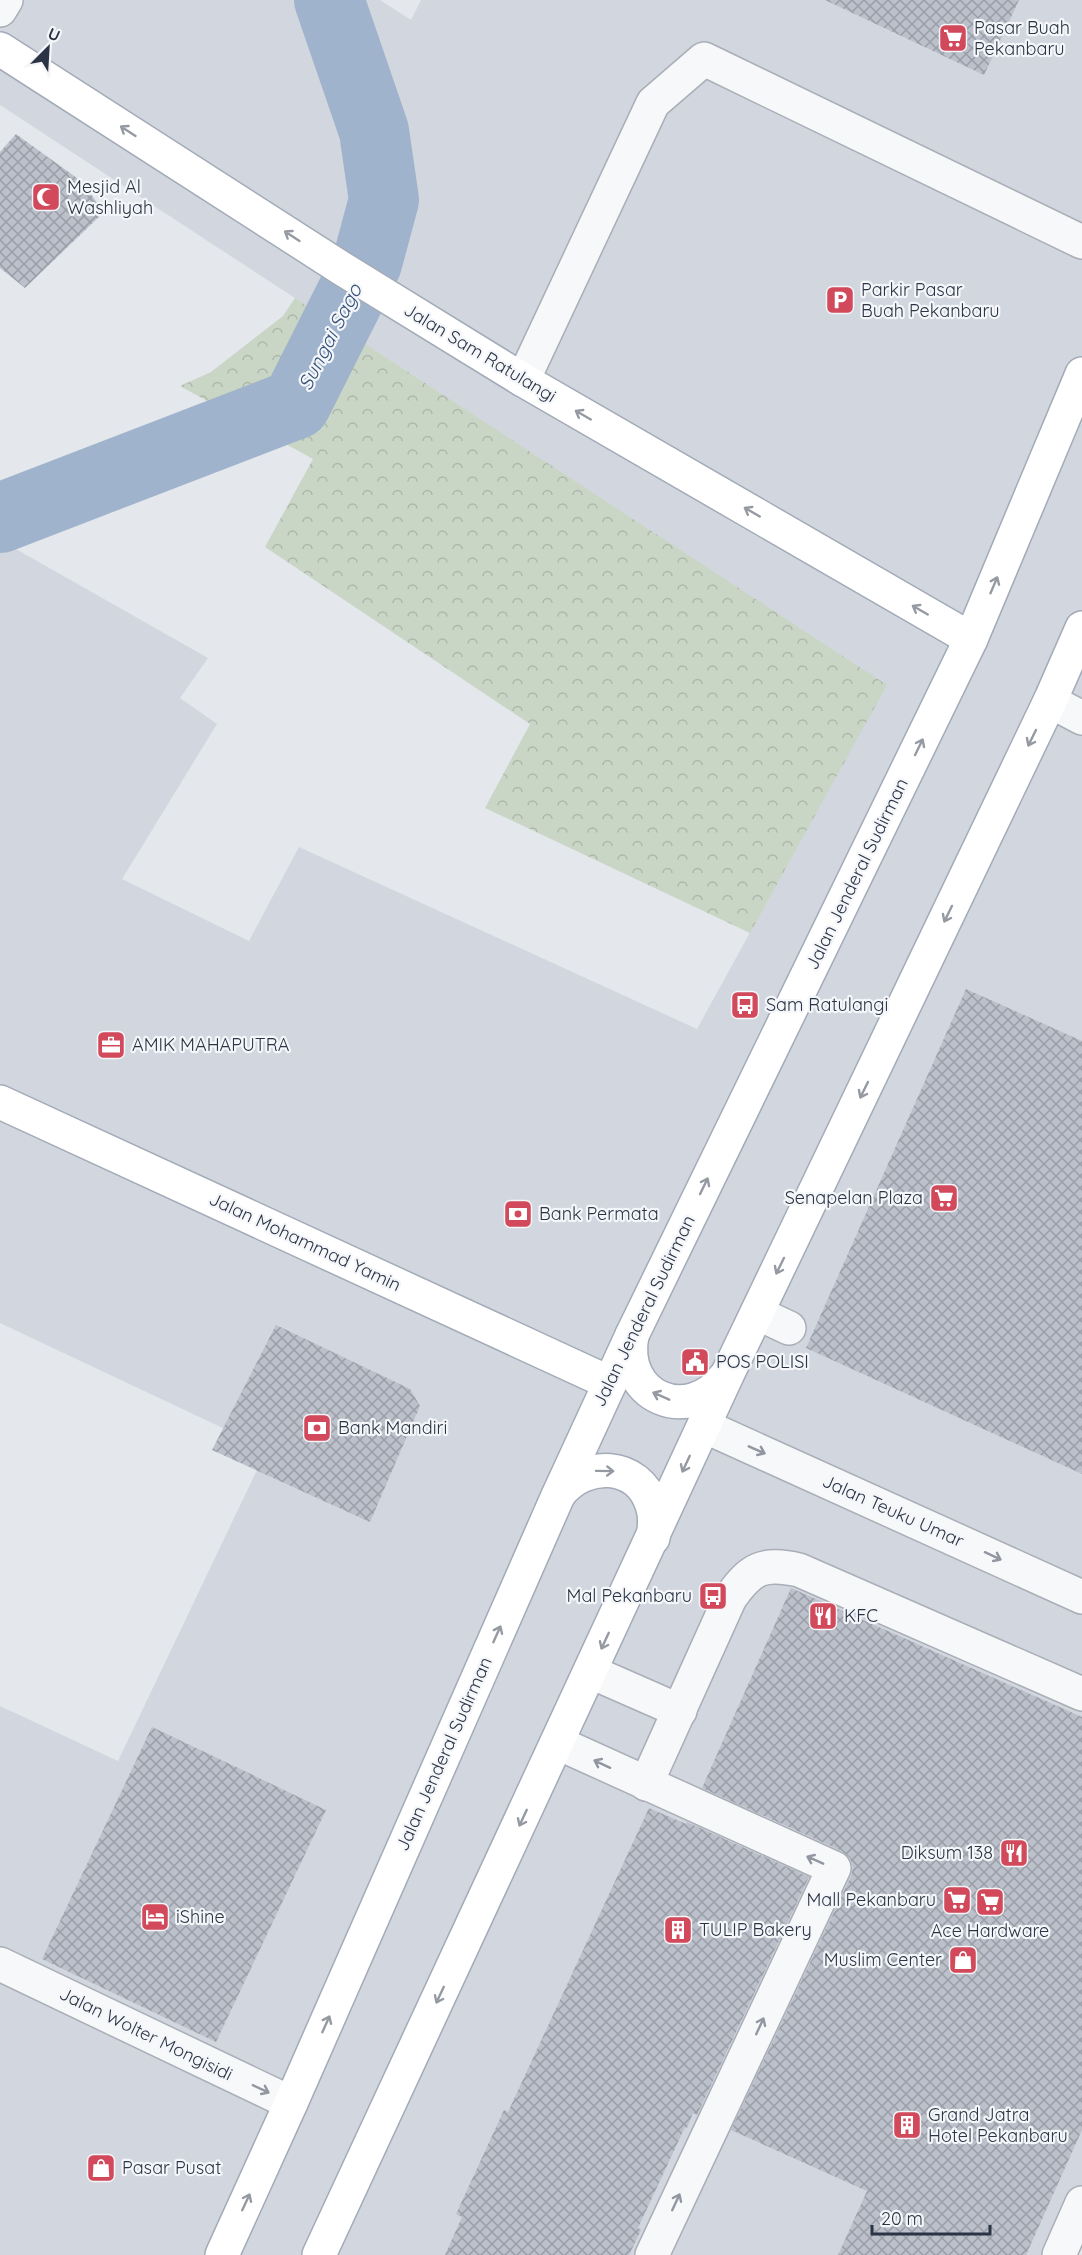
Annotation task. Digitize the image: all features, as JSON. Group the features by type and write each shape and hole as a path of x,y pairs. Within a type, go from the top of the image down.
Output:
{"main road":[{"name":"Jalan Sam Ratulangi","path":"0,49 341,268 524,380 971,639"},
{"name":"Jalan Jenderal Sudirman","path":"222,2255 556,1498 633,1333 971,639 1082,374"},
{"path":"319,2255 728,1373 1050,701 1082,628"},
{"name":"Jalan Mohammad Yamin","path":"0,1102 610,1383"},
{"path":"633,1333 629,1350 632,1367 640,1382 652,1393 669,1401 686,1402 702,1398 717,1388 728,1373"},
{"path":"556,1498 567,1484 581,1474 598,1470 615,1471 631,1478 644,1489 652,1504 655,1521 653,1538"}],"street":[{"path":"0,10 6,0"},
{"path":"524,380 652,103 704,59 1082,242"},
{"path":"1050,701 1082,718"},
{"path":"757,1313 789,1328"},
{"name":"Jalan Teuku Umar","path":"704,1426 1082,1597"},
{"path":"646,1784 730,1598 747,1575 756,1570 775,1567 799,1570 1082,1694"},
{"path":"591,1672 680,1711"},
{"path":"558,1743 834,1868 652,2255"},
{"name":"Jalan Wolter Mongisidi","path":"0,1964 291,2103"},
{"path":"1059,2255 1082,2203"}],"shaded area":[{"path":"0,0 380,0 411,20 421,0 1082,0 1082,2203 1059,2255 0,2255 0,1706 118,1761 267,1449 0,1323 0,540 208,658 180,698 217,724 122,879 249,941 299,847 697,1029 886,685 0,105"}],"green space":[{"path":"295,298 887,685 750,933 485,808 530,724 265,547 313,459 180,386 211,372 283,316"}],"building":[{"name":"Pasar Buah Pekanbaru","path":"825,0 1019,0 984,75"},
{"name":"Mesjid Al Washliyah","path":"16,134 81,181 104,212 25,288 0,268 0,152"},
{"name":"Senapelan Plaza","path":"966,989 1082,1041 1082,1474 806,1348"},
{"name":"Bank Mandiri","path":"276,1325 410,1389 420,1406 370,1522 212,1450"},
{"name":"Mall Pekanbaru","path":"791,1588 1082,1717 1082,2130 1026,2255 838,2255 867,2191 731,2130 851,1876 853,1867 850,1858 842,1851 702,1788"},
{"path":"152,1727 326,1810 216,2042 42,1959"},
{"path":"649,1808 686,1824 687,1822 809,1877 697,2115 693,2113 687,2128 685,2127 638,2228 641,2230 629,2255 445,2255 462,2217 456,2214 504,2110 508,2112"}],"waterway":[{"name":"Sungai Sago","path":"0,518 296,404 367,263 384,200 374,131 329,0"}],"place":[{"name":"Pasar Buah Pekanbaru","path":"953,38"},
{"name":"Mesjid Al Washliyah","path":"46,197"},
{"name":"Parkir Pasar Buah Pekanbaru","path":"840,300"},
{"name":"Sam Ratulangi","path":"745,1005"},
{"name":"AMIK MAHAPUTRA","path":"111,1045"},
{"name":"Senapelan Plaza","path":"944,1198"},
{"name":"Bank Permata","path":"518,1214"},
{"name":"POS POLISI","path":"695,1362"},
{"name":"Bank Mandiri","path":"317,1428"},
{"name":"Mal Pekanbaru","path":"713,1596"},
{"name":"KFC","path":"823,1616"},
{"name":"Diksum 138","path":"1014,1853"},
{"name":"Mall Pekanbaru","path":"957,1900"},
{"name":"Ace Hardware","path":"990,1902"},
{"name":"iShine","path":"155,1917"},
{"name":"TULIP Bakery","path":"678,1930"},
{"name":"Muslim Center","path":"963,1960"},
{"name":"Grand Jatra Hotel Pekanbaru","path":"907,2125"},
{"name":"Pasar Pusat","path":"101,2168"}]}
